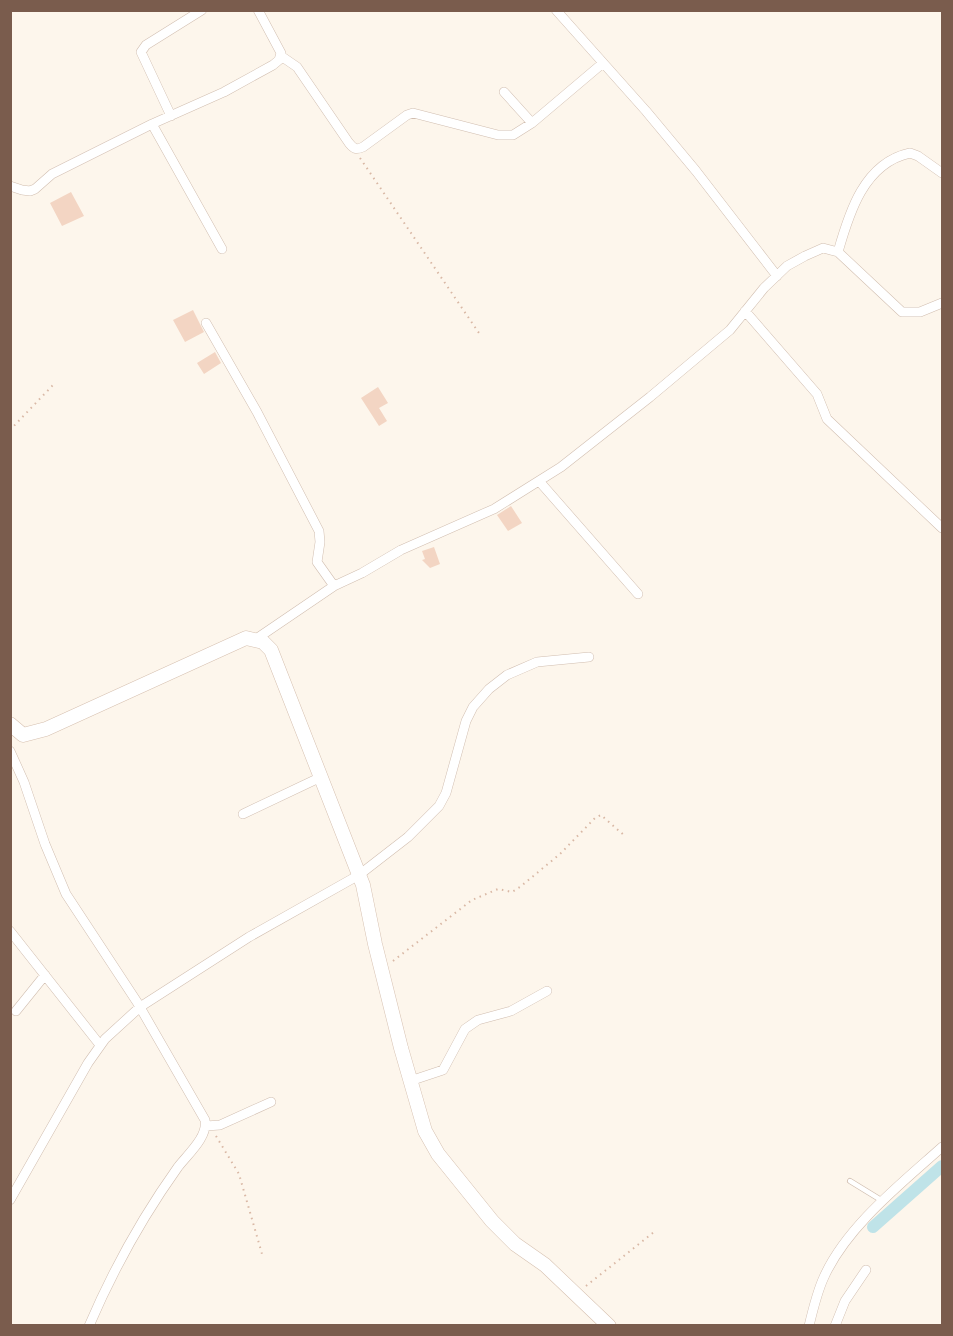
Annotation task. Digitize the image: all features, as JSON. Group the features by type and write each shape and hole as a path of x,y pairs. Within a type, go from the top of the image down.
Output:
{"main road":[{"path":"10,724 22,735 46,729 246,638 256,639 271,650 363,885 382,970 425,1131 438,1154 492,1221 515,1244 577,1294 609,1326"}],"street":[{"path":"171,116 141,52 146,45 202,10"},
{"path":"258,10 281,56 297,67 353,148 363,147 413,113 505,136 513,135 532,123 603,63"},
{"path":"556,10 689,163 777,276"},
{"path":"10,186 22,190 35,189 52,174 152,124 224,92 273,65 281,56"},
{"path":"504,92 532,123"},
{"path":"152,124 222,249"},
{"path":"838,252 848,216 857,196 871,178 889,161 910,153 942,173"},
{"path":"256,639 334,586 362,573 401,550 494,508 561,467 651,397 730,330 764,288 787,266 823,248 838,252 902,312 920,312 942,303"},
{"path":"745,311 817,394 827,419 942,528"},
{"path":"206,323 257,412 319,531 321,537 317,562 334,586"},
{"path":"539,481 638,594"},
{"path":"10,1200 88,1063 105,1039 140,1007 249,937 359,874 408,837 439,806 446,793 466,721 473,706 489,689 507,675 537,662 589,657"},
{"path":"22,735 10,750 66,894 140,1007 208,1126"},
{"path":"243,814 321,777"},
{"path":"10,931 100,1045"},
{"path":"16,1011 45,975"},
{"path":"410,1081 443,1070 465,1029 478,1020 511,1011 547,991"},
{"path":"208,1126 220,1125 271,1102"},
{"path":"89,1326 137,1231 177,1168 208,1126"},
{"path":"809,1326 816,1297 829,1267 861,1224 942,1147"},
{"path":"835,1326 845,1301 866,1270"}],"lane":[{"path":"850,1181 884,1202"}],"path":[{"path":"353,148 481,336"},
{"path":"10,430 54,384"},
{"path":"382,970 472,900 498,889 512,892 520,887 560,854 595,818 601,815 606,818 626,837"},
{"path":"208,1126 239,1174 262,1254"},
{"path":"577,1294 654,1232"}],"building":[{"path":"71,192 84,216 62,226 50,203"},
{"path":"193,310 204,332 185,342 173,320"},
{"path":"215,352 221,363 204,374 197,363"},
{"path":"378,387 388,403 379,408 387,421 379,426 361,398"},
{"path":"511,506 522,523 508,531 497,515"},
{"path":"434,547 440,564 430,568 422,560 425,559 422,551"}],"waterway":[{"path":"873,1227 942,1166"}]}
